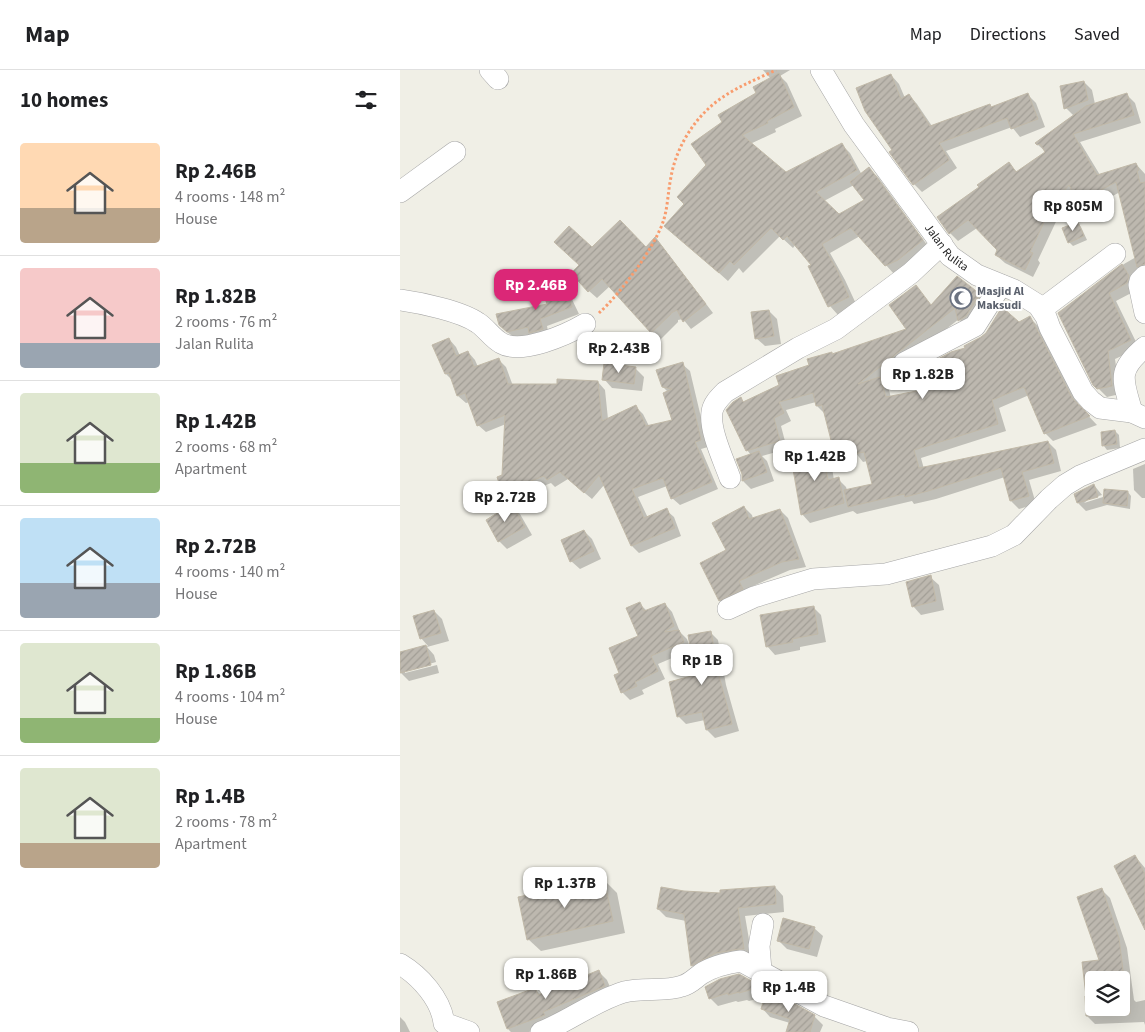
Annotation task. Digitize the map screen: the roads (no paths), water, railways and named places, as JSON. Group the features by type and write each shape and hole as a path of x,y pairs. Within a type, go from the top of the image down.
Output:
{"street":[{"name":"Jalan Rulita","path":"821,70 854,125 950,256 968,270 1023,296 1042,309"},
{"path":"400,192 455,152"},
{"path":"730,478 712,417 712,410 724,392 759,370 844,324 911,273 942,244"},
{"path":"1115,254 1042,309 1086,396 1100,408 1139,415"},
{"path":"1145,276 1139,285 1145,313"},
{"path":"904,363 975,326 1001,285"},
{"path":"400,300 466,317 478,323 500,343 508,346 531,345 553,339 572,332 585,324"},
{"path":"1139,415 1123,381 1124,373 1135,356 1145,347"},
{"path":"728,609 754,597 814,579 886,574 992,546 1014,534 1064,485 1080,476 1145,449"},
{"path":"761,970 759,946 763,924"},
{"path":"541,1032 556,1027 608,998 642,989 679,988 692,983 702,974 726,963 741,961 761,970 824,1006 887,1028 908,1032"},
{"path":"400,964 411,972 431,993 443,1012 442,1027 469,1032"}],"place":[{"name":"Masjid Al Maksudi","path":"961,298"}]}
